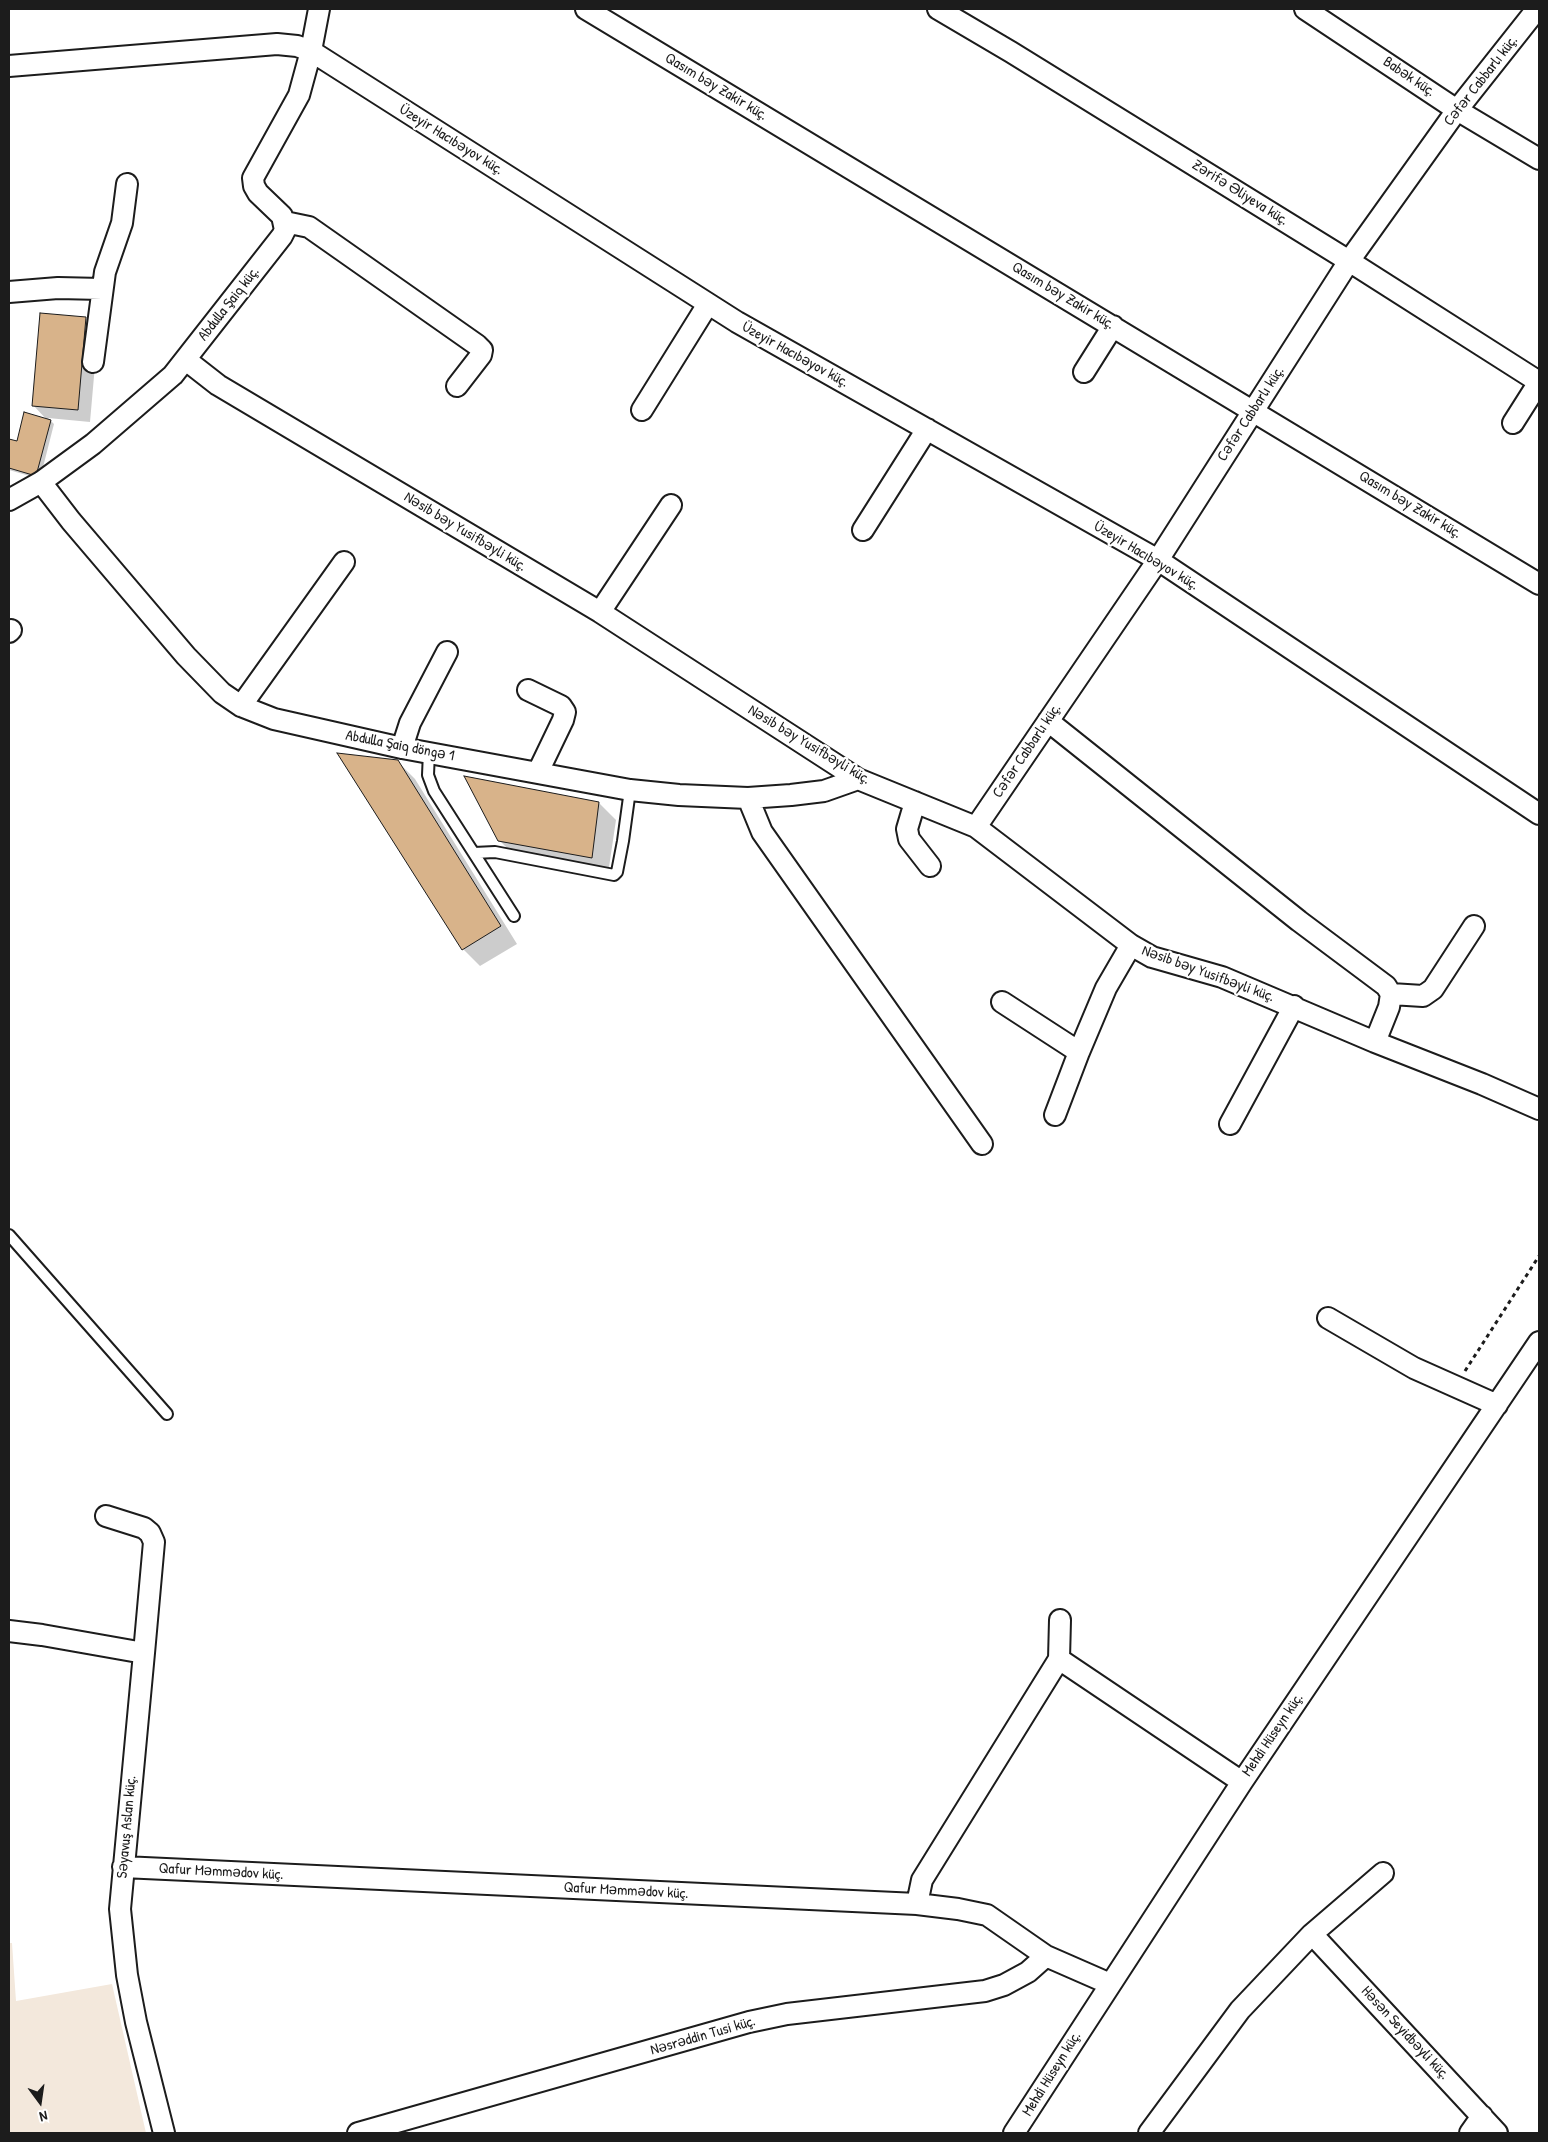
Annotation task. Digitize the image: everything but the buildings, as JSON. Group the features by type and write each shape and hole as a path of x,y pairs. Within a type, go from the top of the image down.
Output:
{"street":[{"path":"318,9 311,51 299,95 253,178 254,186 258,193 282,216 285,222 309,227 477,345 482,350 481,354 457,386"},
{"name":"Qasım bəy Zakir küç.","path":"586,9 1539,584"},
{"name":"Zərifə Əliyeva küç.","path":"938,9 1350,261 1539,382"},
{"name":"Babək küç.","path":"1305,9 1457,110 1539,159"},
{"name":"Cəfər Cabbarlı küç.","path":"976,827 1158,560 1350,261 1457,110 1537,9"},
{"name":"Üzeyir Hacıbəyov küç.","path":"9,66 277,44 297,46 311,51 708,304 1158,560 1539,814"},
{"path":"93,362 105,272 122,223 127,184"},
{"name":"Abdulla Şaiq küç.","path":"9,500 41,482 93,444 173,375 282,236 285,230 285,222"},
{"path":"9,292 58,288 102,289"},
{"path":"642,410 708,304"},
{"path":"1084,372 1113,326"},
{"name":"Nəsib bəy Yusifbəyli küç.","path":"186,360 218,385 600,612 858,779 976,827 1131,945 1152,957 1222,977 1539,1109"},
{"path":"1513,423 1539,382"},
{"path":"862,530 927,430"},
{"name":"Abdulla Şaiq döngə 1","path":"41,482 71,521 186,656 222,693 241,706 274,718 307,728 402,748 630,790 679,795 748,798 791,796 824,791 858,779"},
{"path":"600,612 671,505"},
{"path":"241,706 344,562"},
{"path":"402,748 410,723 447,652"},
{"path":"528,690 561,706 565,712 538,772"},
{"path":"1048,721 1299,921 1386,986 1391,994 1389,1007 1375,1042"},
{"path":"748,798 762,832 982,1144"},
{"path":"915,802 907,830 909,839 930,866"},
{"path":"1391,994 1423,996 1432,989 1474,926"},
{"path":"1055,1114 1106,988 1131,945"},
{"path":"1002,1002 1079,1052"},
{"path":"1230,1124 1294,1006"},
{"path":"1328,1318 1414,1368 1497,1404"},
{"name":"Mehdi Hüseyn küç.","path":"1014,2133 1242,1782 1539,1342"},
{"name":"Səyavuş Aslan küç.","path":"106,1516 144,1528 150,1533 154,1542 120,1909 127,1976 136,2022 164,2133"},
{"path":"917,1904 922,1880 1059,1659 1060,1620"},
{"path":"9,1631 144,1653"},
{"path":"1059,1659 1242,1782"},
{"name":"Qafur Məmmədov küç.","path":"123,1868 917,1904 987,1915 1046,1956 1110,1984"},
{"path":"1149,2133 1240,2010 1312,1934 1383,1873"},
{"name":"Həsən Seyidbəyli küç.","path":"1312,1934 1497,2133"},
{"name":"Nəsrəddin Tusi küç.","path":"358,2133 749,2022 787,2014 985,1991 1004,1985 1028,1972 1046,1956"},
{"path":"1470,2133 1482,2116"}],"lane":[{"path":"429,752 428,774 434,791 514,916"},
{"path":"474,853 495,852 614,875 623,841 630,790"},
{"path":"9,1235 167,1414"}],"path":[{"path":"1456,1386 1539,1256"}],"shaded area":[{"path":"9,1943 12,1943 16,2001 112,1984 146,2133 9,2133"}]}
